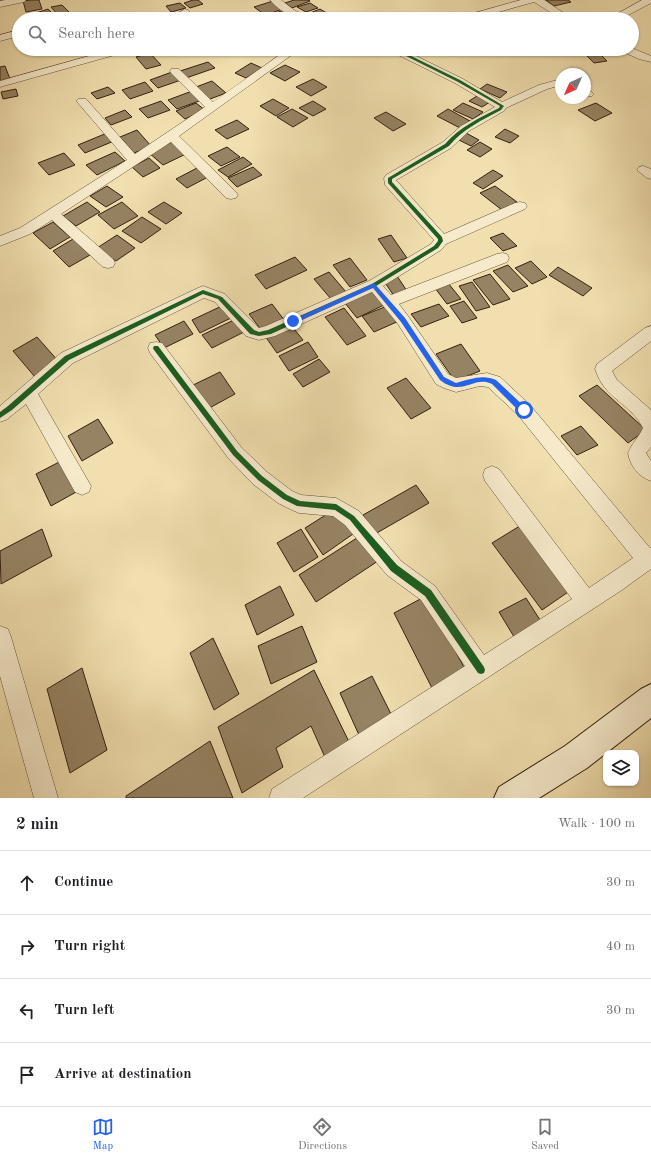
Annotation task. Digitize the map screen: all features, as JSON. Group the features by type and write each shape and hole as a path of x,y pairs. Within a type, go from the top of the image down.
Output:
{"main road":[{"path":"510,798 576,757 651,699"}],"street":[{"path":"0,4 21,0"},
{"path":"276,0 291,12"},
{"path":"488,12 531,0"},
{"path":"538,0 557,12"},
{"path":"629,12 634,7 649,0"},
{"path":"0,38 12,35"},
{"path":"639,55 651,59"},
{"path":"0,84 100,56"},
{"path":"0,242 25,231 172,136 285,56"},
{"path":"408,56 502,106"},
{"path":"176,71 212,108"},
{"path":"441,241 440,238 390,182 390,178 447,145 459,132 500,109 502,106 548,85 555,83"},
{"path":"82,101 134,160"},
{"path":"172,136 231,195"},
{"path":"0,415 67,358 203,292 220,298 252,332 259,334 269,332 374,285 436,247 441,241 520,206"},
{"path":"52,213 108,263"},
{"path":"389,302 455,275 502,258"},
{"path":"281,798 586,602 649,558 514,400 494,382 488,379 479,379 456,386 442,379 389,302 374,285"},
{"path":"651,332 603,369 604,375 609,382 644,412 649,419 651,426"},
{"path":"156,348 235,453 260,478 299,504 336,507 352,518 394,568 428,593 481,670"},
{"path":"28,392 82,486"},
{"path":"651,429 650,434 638,448 636,454 638,460 651,473"},
{"path":"492,475 586,602"},
{"path":"0,638 46,798"}],"building":[{"path":"39,0 42,9 26,12 23,1"},
{"path":"198,0 203,4 190,8 184,3"},
{"path":"294,0 310,1 292,8 285,3"},
{"path":"546,0 568,0 571,2 554,6"},
{"path":"273,1 283,9 274,12 261,12 254,7"},
{"path":"180,3 186,8 171,12 166,6"},
{"path":"310,3 318,8 306,12 297,7"},
{"path":"62,5 69,12 55,12 51,7"},
{"path":"48,9 51,12 39,12"},
{"path":"320,9 325,12 312,12"},
{"path":"284,10 289,12 278,12"},
{"path":"153,56 161,65 146,69 136,57"},
{"path":"587,56 602,56 607,61 594,63"},
{"path":"208,62 215,68 186,78 180,71"},
{"path":"251,63 262,68 246,78 235,73"},
{"path":"285,65 300,72 285,81 270,73"},
{"path":"5,66 10,79 0,81 0,67"},
{"path":"172,72 181,80 158,88 150,80"},
{"path":"313,79 327,87 311,96 296,87"},
{"path":"212,81 226,93 210,99 196,87"},
{"path":"145,82 153,91 130,99 122,90"},
{"path":"487,84 507,92 500,98 480,89"},
{"path":"108,87 115,93 97,99 91,93"},
{"path":"16,89 18,96 3,99 1,92"},
{"path":"192,91 202,100 177,109 168,100"},
{"path":"477,96 490,102 482,107 469,101"},
{"path":"273,99 289,108 276,116 260,106"},
{"path":"161,101 170,110 148,118 139,109"},
{"path":"313,101 326,109 313,116 299,108"},
{"path":"196,103 205,110 185,119 176,111"},
{"path":"463,103 483,112 473,119 453,110"},
{"path":"596,103 612,113 595,121 578,110"},
{"path":"292,109 308,118 293,127 277,117"},
{"path":"448,109 470,121 460,128 437,116"},
{"path":"125,110 132,117 111,125 105,118"},
{"path":"386,112 406,124 393,131 374,118"},
{"path":"237,120 249,129 227,139 215,130"},
{"path":"505,129 519,136 510,143 495,137"},
{"path":"137,130 151,146 134,153 120,137"},
{"path":"107,133 114,141 85,153 78,145"},
{"path":"466,133 479,140 471,146 457,139"},
{"path":"174,141 188,153 163,165 149,153"},
{"path":"480,142 492,149 480,157 467,150"},
{"path":"227,147 240,157 221,166 208,156"},
{"path":"115,152 125,161 97,175 86,165"},
{"path":"64,153 75,165 49,175 38,163"},
{"path":"243,157 252,164 228,177 218,170"},
{"path":"149,158 160,168 143,177 132,167"},
{"path":"253,167 262,175 237,187 228,178"},
{"path":"197,168 208,177 187,188 176,179"},
{"path":"493,170 503,176 483,189 473,183"},
{"path":"107,186 123,197 106,207 90,196"},
{"path":"495,186 517,202 502,210 480,193"},
{"path":"87,202 100,212 76,226 63,216"},
{"path":"122,202 138,216 114,229 98,215"},
{"path":"164,202 182,213 166,224 148,212"},
{"path":"142,217 161,229 141,243 122,231"},
{"path":"53,222 70,237 50,249 33,233"},
{"path":"503,233 517,246 503,251 490,238"},
{"path":"117,235 135,248 116,261 97,248"},
{"path":"391,235 407,258 394,262 378,239"},
{"path":"73,239 90,255 69,267 53,251"},
{"path":"295,257 307,270 266,289 255,275"},
{"path":"350,258 367,280 350,287 333,265"},
{"path":"531,261 547,277 532,284 515,268"},
{"path":"508,265 528,286 513,292 493,271"},
{"path":"558,267 592,288 583,296 549,275"},
{"path":"329,272 346,292 331,299 314,279"},
{"path":"490,274 510,299 493,305 473,280"},
{"path":"397,276 407,291 394,296 384,281"},
{"path":"472,282 490,307 476,311 459,286"},
{"path":"448,283 461,299 447,304 435,288"},
{"path":"376,289 388,303 357,318 345,303"},
{"path":"464,301 477,318 462,323 450,306"},
{"path":"226,304 235,316 200,333 192,320"},
{"path":"272,304 285,321 262,331 249,314"},
{"path":"439,304 449,316 421,327 411,314"},
{"path":"387,306 399,321 374,332 362,316"},
{"path":"344,308 366,336 347,345 325,317"},
{"path":"236,319 246,331 212,348 202,335"},
{"path":"184,321 193,334 164,348 155,335"},
{"path":"290,324 303,340 277,353 265,336"},
{"path":"37,337 59,362 35,377 13,351"},
{"path":"308,342 318,357 289,371 279,356"},
{"path":"461,344 480,371 455,381 436,354"},
{"path":"319,359 330,372 303,387 293,374"},
{"path":"220,372 235,394 204,411 189,387"},
{"path":"406,378 431,408 411,419 387,388"},
{"path":"597,385 646,430 628,443 579,396"},
{"path":"98,419 113,443 82,461 68,436"},
{"path":"581,426 598,445 577,455 561,436"},
{"path":"63,460 78,491 51,506 36,474"},
{"path":"416,485 429,503 375,534 363,515"},
{"path":"335,509 353,534 323,555 305,528"},
{"path":"523,524 574,588 542,610 492,543"},
{"path":"42,529 52,556 1,584 0,551"},
{"path":"301,529 318,557 294,572 277,543"},
{"path":"360,536 378,561 316,602 299,575"},
{"path":"280,586 294,615 257,635 245,605"},
{"path":"426,596 466,671 433,690 394,613"},
{"path":"526,598 547,631 519,645 499,612"},
{"path":"302,626 317,662 271,684 258,646"},
{"path":"213,638 239,694 214,710 190,653"},
{"path":"82,668 107,750 70,773 47,689"},
{"path":"314,670 352,748 328,764 311,726 276,748 283,767 242,793 218,727"},
{"path":"372,676 392,716 359,735 340,693"},
{"path":"210,741 233,798 126,798 126,796"}],"cycle path":[{"path":"0,415 67,358 203,292 220,298 252,332 259,334 269,332 374,285 436,247 441,241 440,238 390,182 390,178 447,145 465,129 500,109 502,106 459,81 408,56"},
{"path":"156,348 235,453 260,478 285,497 299,504 336,507 352,518 394,568 428,593 481,670"}],"route":[{"path":"293,321 374,285 403,320 442,379 456,386 479,379 488,379 494,382 524,410"}]}
